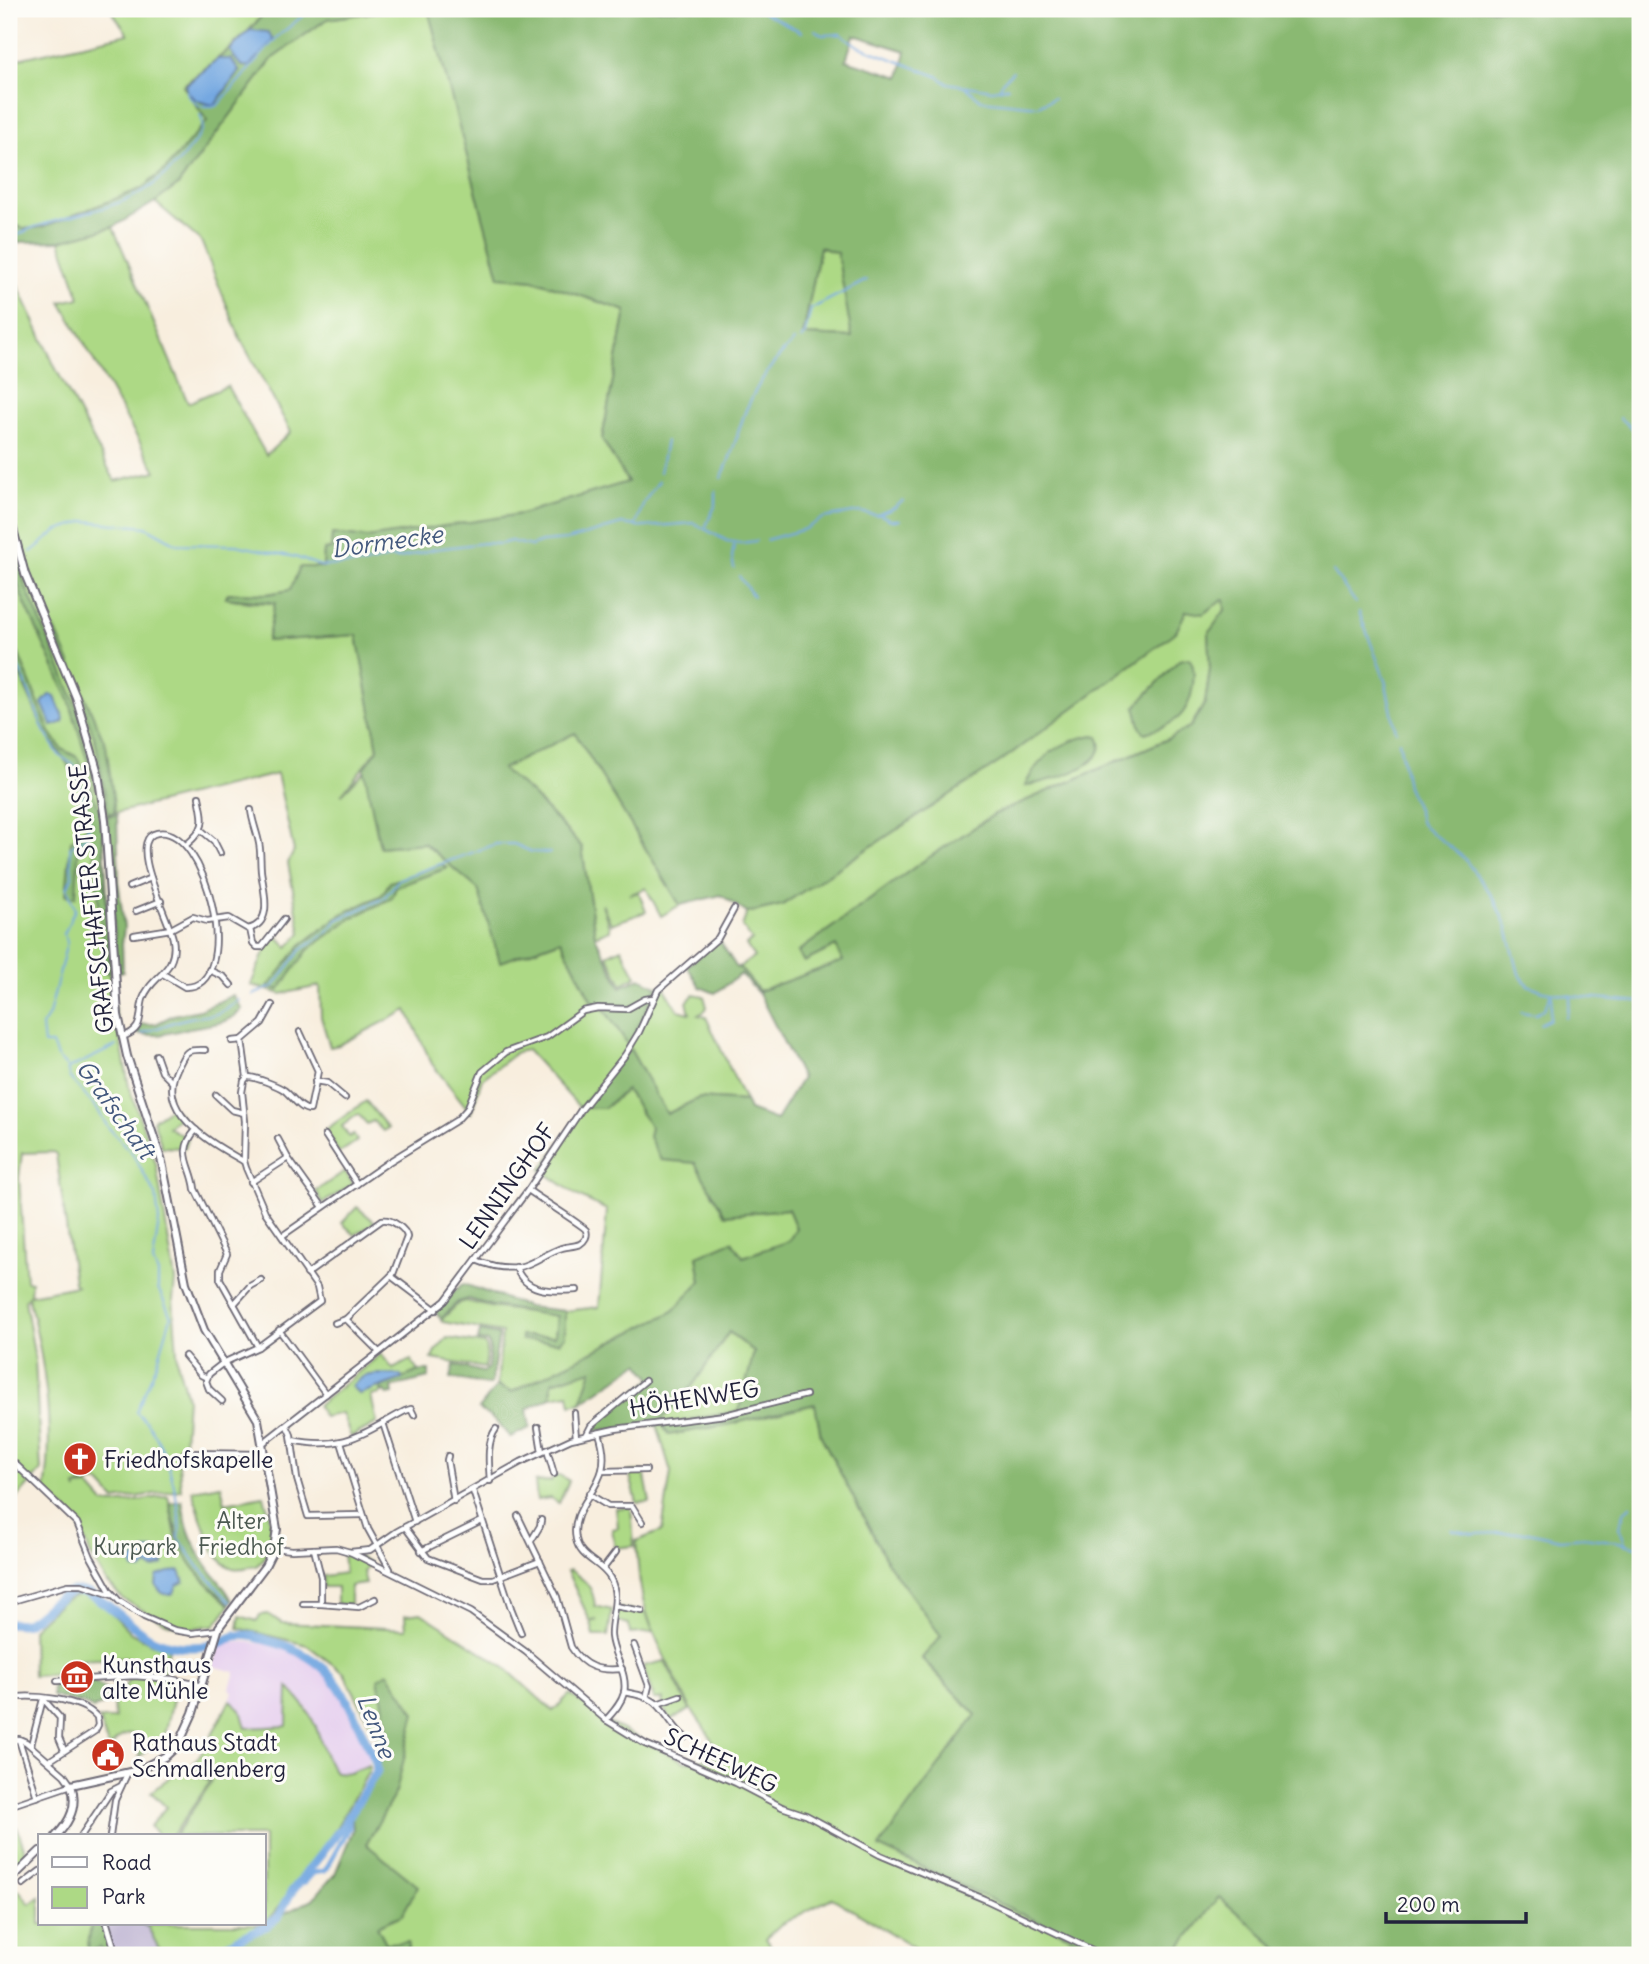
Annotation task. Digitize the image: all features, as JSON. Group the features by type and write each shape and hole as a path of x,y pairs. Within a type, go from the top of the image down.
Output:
{"street":[{"name":"GRAFSCHAFTER STRASSE","path":"9,514 25,574 76,697 98,773 105,820 115,990 122,1037 162,1163 181,1266 204,1330 255,1415 263,1443 277,1521 274,1548 265,1566 233,1606 217,1632 191,1721 176,1748 154,1762 128,1772 71,1785"},
{"path":"186,845 201,830 203,817 199,797"},
{"path":"134,935 171,929 191,917 230,919 250,929 261,922 266,903 259,842 251,810"},
{"path":"201,830 214,841 220,853"},
{"path":"122,1037 137,1028 145,994 163,974 173,952 171,929 145,855 150,836 157,833 176,837 186,845 203,877 215,920 216,949 209,970 199,984 188,988 163,974"},
{"path":"129,887 151,878"},
{"path":"136,911 160,901"},
{"name":"LENNINGHOF","path":"263,1443 436,1310 528,1190 581,1110 625,1055 660,987 718,938 734,909"},
{"path":"250,929 253,943 262,947 284,919"},
{"path":"209,970 231,985"},
{"path":"282,1236 460,1117 467,1109 482,1072 506,1052 547,1037 579,1013 598,1008 627,1009 645,999 653,998"},
{"path":"232,1041 242,1040 262,1023 272,1005"},
{"path":"247,1077 254,1076 283,1089 307,1111 312,1106 317,1068 300,1032"},
{"path":"206,1378 223,1363 258,1347 320,1301 318,1290 262,1206 244,1161 242,1088 247,1077 242,1040"},
{"path":"171,1082 184,1054 192,1050 205,1050"},
{"path":"156,1055 162,1072 171,1082 177,1109 204,1138 244,1161"},
{"path":"315,1081 327,1083 345,1098"},
{"path":"216,1095 228,1107 244,1113"},
{"path":"196,1130 188,1144 185,1159 194,1179 195,1189 227,1254 219,1275 258,1347"},
{"path":"325,1135 357,1184"},
{"path":"278,1139 288,1158 323,1207"},
{"path":"251,1182 288,1158"},
{"path":"476,1260 492,1266 516,1267 585,1240 587,1233 580,1224 528,1190"},
{"path":"307,1274 386,1219 408,1235 391,1276 346,1319 335,1323"},
{"path":"516,1267 522,1280 531,1286 578,1290"},
{"path":"391,1276 436,1310"},
{"path":"234,1304 250,1286 261,1280"},
{"path":"346,1319 379,1352"},
{"path":"279,1330 326,1394"},
{"path":"186,1356 206,1378 209,1390 222,1401"},
{"name":"HÖHENWEG","path":"587,1434 591,1426 645,1381"},
{"name":"HÖHENWEG","path":"274,1548 367,1551 405,1527 545,1451 587,1434 725,1415 806,1395"},
{"path":"292,1440 318,1444 349,1441 411,1409 414,1415"},
{"path":"573,1413 576,1438"},
{"path":"383,1423 415,1522"},
{"path":"287,1426 292,1440 297,1479 308,1516 363,1515"},
{"path":"538,1427 554,1474"},
{"path":"490,1481 489,1451 496,1429"},
{"path":"599,1433 603,1453 602,1471 578,1516 576,1541 585,1556 603,1569 613,1586 615,1606 611,1637 622,1669 624,1692 621,1701 606,1720"},
{"path":"341,1442 363,1515 390,1570"},
{"path":"184,1453 265,1454"},
{"path":"448,1456 454,1501"},
{"path":"9,1458 77,1523 90,1557 113,1595 132,1610 174,1630 189,1633 217,1632"},
{"path":"602,1471 646,1469"},
{"path":"473,1491 521,1633"},
{"path":"589,1494 608,1506 632,1506 642,1522"},
{"path":"519,1516 561,1608 571,1647 584,1663 597,1670 622,1669"},
{"path":"531,1542 541,1520"},
{"path":"421,1551 482,1521"},
{"path":"405,1527 421,1551 431,1560 483,1579 489,1580 540,1561"},
{"path":"314,1549 321,1577 321,1604"},
{"name":"SCHEEWEG","path":"350,1552 480,1618 526,1652 606,1720 645,1744 736,1783 782,1807 806,1815 890,1860 984,1899 1103,1955"},
{"path":"603,1569 616,1552"},
{"path":"9,1602 54,1588 76,1585 113,1595"},
{"path":"303,1604 359,1607 374,1599"},
{"path":"615,1606 642,1611"},
{"path":"634,1645 649,1686 646,1698"},
{"path":"57,1681 134,1676 172,1679 202,1686"},
{"path":"624,1692 657,1704 685,1737"},
{"path":"657,1704 680,1696"},
{"path":"9,1699 69,1702 92,1711 98,1719 94,1731 49,1760"},
{"path":"30,1745 43,1699"},
{"path":"43,1699 60,1718 59,1738 64,1750"},
{"path":"19,1739 37,1797"},
{"path":"9,1741 19,1739 30,1745 49,1760 71,1785 74,1796 72,1814 58,1834"},
{"path":"110,1834 113,1811 128,1772"},
{"path":"9,1806 71,1785"},
{"path":"81,1834 111,1791 122,1786"},
{"path":"9,1881 38,1853"},
{"path":"23,1884 38,1873"},
{"path":"108,1926 113,1944"}],"shaded area":[{"path":"240,1641 285,1646 305,1657 326,1675 351,1713 366,1748 369,1765 350,1773 335,1772 328,1764 308,1709 289,1688 287,1726 246,1728 241,1710 230,1700 233,1692 230,1688 235,1672 213,1666 220,1643"},
{"path":"105,1926 146,1926 162,1955 107,1955 110,1949"}],"green space":[{"path":"110,9 267,9 238,41 183,85 208,121 165,170 141,189 43,227 24,229 9,222 9,61 128,34"},
{"path":"267,9 292,9 297,14 306,9 397,9 327,19 273,58 178,185 155,202 113,227 60,241 20,242 9,245 9,222 24,229 43,227 141,189 165,170 207,121 183,86 230,49 242,66 250,66 262,51 261,32 250,30","holes":["218,59 228,59 239,71 193,99 186,85"]},
{"path":"397,9 428,9 499,276 534,280 626,311 602,439 628,482 521,514 396,535 367,538 332,534 331,549 324,550 323,567 290,590 267,594 228,593 226,598 275,603 268,641 357,635 378,749 341,795 365,771 380,847 424,843 478,889 501,962 561,940 594,1006 602,1006 629,1045 657,986 664,987 678,1010 690,1013 687,1002 694,994 704,996 707,1007 698,1015 706,1017 745,1101 699,1098 667,1114 630,1049 580,1108 527,1050 517,1052 482,1079 471,1113 432,1064 407,1010 330,1047 321,1017 320,986 281,994 251,985 275,934 288,947 301,933 288,863 294,851 277,774 103,816 112,993 129,1087 156,1164 175,1280 173,1300 178,1365 187,1398 184,1443 178,1451 181,1490 115,1500 99,1482 76,1486 77,1491 77,1487 89,1486 104,1503 116,1504 168,1496 176,1537 203,1579 230,1605 215,1625 186,1629 166,1623 123,1599 106,1581 90,1553 78,1521 45,1490 49,1442 46,1393 39,1343 28,1296 25,1300 35,1360 41,1471 9,1507 9,266 55,367 115,481 156,471 61,302 80,298 60,241 113,227 188,403 227,386 266,455 291,432 240,338 201,241 155,202 178,185 273,58 327,19","holes":["447,868 396,887 392,898 351,918 307,950 301,945 342,914 382,895 390,882","22,1153 56,1154 74,1283 77,1286 30,1295 31,1282 26,1281 19,1178"]},
{"path":"428,9 1640,9 1640,1955 1286,1955 1219,1897 1174,1955 1109,1955 879,1847 976,1715 922,1658 941,1636 889,1565 821,1436 815,1404 731,1424 669,1435 662,1425 739,1411 754,1352 729,1332 693,1385 657,1425 592,1431 610,1409 652,1379 639,1363 581,1403 592,1370 552,1382 551,1397 527,1409 530,1428 510,1437 496,1421 479,1409 497,1386 512,1392 672,1312 701,1281 697,1256 732,1241 743,1257 789,1241 796,1228 788,1209 725,1215 695,1163 661,1160 649,1137 651,1127 626,1090 604,1108 580,1108 630,1049 667,1114 699,1098 745,1101 749,1110 776,1120 802,1078 759,994 741,974 715,993 700,987 687,966 719,940 737,968 739,967 759,991 843,961 836,946 804,962 798,952 919,864 995,814 1168,739 1191,726 1205,703 1210,669 1208,634 1225,610 1224,599 1203,614 1186,611 1176,632 1001,761 782,905 747,913 721,895 680,905 575,733 502,769 531,793 582,847 595,936 621,987 640,978 657,986 629,1046 602,1006 594,1006 561,940 500,962 478,889 424,843 380,847 364,769 378,749 357,635 267,641 275,603 226,598 228,593 267,594 290,590 300,567 323,567 324,550 331,549 332,534 367,538 521,514 628,482 602,439 626,311 534,280 499,277","holes":["854,35 906,51 900,77 846,60","820,247 837,253 852,337 803,335"]},
{"path":"820,247 837,253 853,337 803,335"},
{"path":"9,526 25,585 74,699 90,750 98,788 96,789 69,700 22,597 9,556"},
{"path":"1224,598 1225,610 1208,634 1210,669 1205,703 1191,726 1168,739 995,814 919,864 798,952 804,962 836,946 843,961 759,991 739,967 754,957 746,945 752,940 742,926 747,913 782,905 1001,761 1175,632 1186,611"},
{"path":"55,629 106,745 115,812 108,814 96,743 80,696 52,631"},
{"path":"9,630 50,732 62,749 77,757 102,817 110,974 105,971 93,841 79,844 76,897 66,895 71,841 90,824 83,792 44,730 9,651"},
{"path":"1189,658 1193,668 1193,682 1191,696 1184,712 1172,722 1145,733 1141,729 1135,707 1179,660"},
{"path":"575,733 680,905 661,916 646,888 629,895 639,892 646,912 611,924 602,904 610,930 595,936 582,847 531,793 501,769"},
{"path":"1093,735 1098,737 1101,747 1087,764 1047,781 1025,786 1037,766 1052,752 1071,741"},
{"path":"117,815 119,887 124,928 123,972 117,972 107,816"},
{"path":"442,864 447,868 396,887 392,898 351,918 308,950 279,990 268,987 301,945 342,914 382,895 390,882"},
{"path":"621,948 636,976 622,984 607,955"},
{"path":"233,995 242,1009 230,1019 162,1034 137,1033 142,1024 156,1024 173,1015 200,1010"},
{"path":"626,1090 638,1104 640,1113 651,1127 695,1163 725,1215 788,1209 796,1228 789,1241 743,1257 697,1256 701,1281 672,1312 512,1392 497,1386 502,1333 441,1320 459,1303 466,1301 557,1316 555,1336 521,1336 521,1340 565,1336 565,1311 599,1307 607,1210 578,1196 541,1170 585,1107 605,1108"},
{"path":"366,1101 388,1128 383,1131 373,1121 367,1124 358,1114 342,1126 349,1137 353,1134 357,1141 339,1153 325,1130"},
{"path":"172,1107 181,1116 168,1127 188,1139 185,1148 162,1147 153,1120"},
{"path":"345,1171 353,1184 323,1203 316,1191"},
{"path":"357,1207 375,1222 355,1235 342,1223"},
{"path":"464,1284 528,1307 565,1311 565,1336 559,1342 521,1340 521,1336 555,1336 557,1316 492,1306 469,1299 458,1302 441,1319 435,1311"},
{"path":"480,1331 499,1335 491,1383 488,1385 451,1378 454,1365 483,1372 488,1369 490,1347 487,1342 478,1341"},
{"path":"729,1332 754,1352 739,1411 662,1425 669,1435 731,1424 815,1403 821,1436 889,1565 941,1636 922,1659 976,1715 1081,1940 1109,1955 927,1955 832,1898 781,1924 765,1939 778,1955 390,1955 408,1951 386,1943 377,1926 365,1844 396,1792 389,1674 379,1679 387,1722 385,1752 344,1673 307,1645 238,1628 240,1616 257,1621 260,1615 268,1614 282,1623 406,1629 405,1615 421,1613 503,1666 553,1711 570,1694 605,1721 685,1762 717,1757 713,1742 687,1701 650,1623 639,1577 636,1541 662,1531 671,1472 657,1425 693,1385"},
{"path":"447,1338 484,1344 487,1348 485,1368 432,1359 435,1351"},
{"path":"381,1354 393,1369 411,1360 419,1371 381,1387 380,1394 371,1396 377,1423 351,1437 342,1413 324,1417 317,1406"},
{"path":"593,1369 581,1403 571,1405 569,1394 551,1397 552,1382"},
{"path":"419,1371 429,1371 429,1378 392,1387 393,1394 382,1392 381,1387"},
{"path":"644,1471 650,1502 637,1503 629,1472"},
{"path":"554,1476 561,1476 569,1481 559,1503 550,1498 537,1500 535,1482 551,1481"},
{"name":"Alter Friedhof","path":"221,1485 225,1503 264,1496 271,1524 271,1543 264,1559 256,1566 233,1568 218,1557 212,1547 192,1490"},
{"path":"182,1501 193,1542 232,1601 230,1605 196,1571 183,1549 170,1503"},
{"path":"631,1507 634,1546 615,1548 612,1529 618,1528 616,1508"},
{"path":"348,1552 370,1563 363,1572 366,1584 350,1586 350,1604 337,1604 337,1587 323,1587 323,1576 345,1573 343,1553"},
{"path":"570,1570 587,1584 595,1606 612,1610 608,1636 594,1636 591,1622 597,1620 590,1621 567,1571"},
{"name":"Kurpark","path":"80,1594 101,1602 131,1633 169,1648 162,1678 177,1682 165,1735 139,1757 140,1735 122,1736 109,1749 99,1719 115,1719 112,1689 124,1689 130,1676 128,1658 77,1660 76,1673 33,1676 32,1629 61,1602"},
{"path":"618,1608 646,1613 653,1632 630,1634 629,1624 616,1621"},
{"path":"665,1661 690,1710 671,1720 662,1706 663,1699 654,1699 643,1666"},
{"path":"388,1673 415,1713 396,1792 366,1844 418,1886 402,1915 377,1926 386,1943 408,1942 408,1951 390,1955 202,1955 259,1926 266,1926 266,1923 313,1899 335,1874 353,1830 351,1809 385,1752 387,1722 378,1679"},
{"path":"93,1681 106,1690 110,1702 92,1709 84,1704 52,1696 53,1683"},
{"path":"288,1687 310,1714 335,1772 350,1773 369,1765 369,1771 314,1866 266,1922 266,1834 176,1834 212,1781 191,1767 207,1745 230,1700 241,1710 246,1728 287,1726"},
{"path":"185,1765 210,1782 173,1834 157,1834 150,1826 166,1807 151,1792"},
{"path":"17,1827 27,1857 11,1874 9,1829"},
{"path":"9,1889 18,1889 30,1904 38,1898 38,1926 91,1926 87,1955 9,1955"},
{"path":"1219,1897 1286,1955 1174,1955"},
{"path":"91,1926 105,1926 110,1949 107,1955 100,1947 87,1955"},
{"path":"146,1926 260,1926 202,1955 162,1955"}],"water":[{"path":"250,30 268,32 273,39 250,66 246,67 238,62 230,50"},
{"path":"218,59 231,59 239,71 215,105 196,100 186,85"},
{"path":"50,694 55,697 64,718 63,722 52,726 42,703"},
{"path":"401,1375 402,1379 359,1394 351,1386 364,1376"},
{"path":"145,1550 165,1554 163,1565 153,1569 148,1566 141,1571 133,1569 131,1562"},
{"path":"180,1571 184,1582 177,1585 174,1593 168,1595 161,1592 156,1585 157,1576"}],"waterway":[{"path":"187,91 188,96 199,106 217,106 277,37 311,9"},
{"path":"757,9 802,32"},
{"path":"815,30 822,35 841,34 858,46 937,76 947,83 965,86 981,100 1038,106 1054,98"},
{"path":"1000,89 1002,82 1013,71"},
{"path":"967,86 992,90 1008,87"},
{"path":"9,240 34,227 122,202 156,183 173,168 199,136 203,125 200,115"},
{"path":"801,339 805,334 811,309 867,280"},
{"path":"721,478 755,391 773,364 794,341"},
{"path":"1619,418 1640,434"},
{"path":"660,472 666,441"},
{"path":"635,526 644,502 659,481"},
{"path":"706,526 716,504 716,491"},
{"name":"Dormecke","path":"766,540 805,529 823,518 859,512 877,515 903,501"},
{"path":"881,515 891,520 900,520"},
{"name":"Dormecke","path":"31,552 58,530 86,521 146,527 177,544 236,545 295,557 321,566 365,564 435,549 484,543 500,544 511,541 531,546 542,542 567,540 622,524 644,527 694,523 727,541 756,541"},
{"path":"734,545 734,568"},
{"path":"1333,572 1356,603"},
{"path":"739,576 753,596"},
{"path":"1359,612 1385,680 1396,731"},
{"name":"Grafschaft","path":"9,644 44,731 59,755 75,766 89,821 87,836 70,847 72,877 67,888 75,909 64,934 67,942 49,1015 42,1026 44,1044 52,1044 70,1078 132,1153 156,1195 159,1221 153,1262 158,1273 158,1288 171,1317 157,1364 136,1412 156,1436 170,1470 178,1507 179,1538 198,1566 230,1602"},
{"path":"1399,741 1407,786 1421,824 1464,858 1494,899 1507,928 1519,974 1528,985 1572,996 1640,1002"},
{"path":"253,995 274,986 300,951 329,930 337,920 384,898 399,879 496,844 514,844 532,852 550,853"},
{"path":"1521,1012 1536,1014 1545,1008 1551,993"},
{"path":"1540,1024 1550,1019 1552,996"},
{"path":"1566,1017 1571,997"},
{"path":"142,1033 181,1020 216,1014 239,1000"},
{"path":"68,1069 116,1046"},
{"path":"1626,1545 1619,1527 1625,1511 1631,1505"},
{"path":"1452,1530 1473,1534 1529,1532 1560,1539 1584,1537 1640,1548"},
{"name":"Lenne","path":"9,1623 24,1624 62,1596 79,1591 103,1602 139,1631 163,1643 183,1647 204,1646 245,1635 297,1651 315,1661 329,1674 349,1705 376,1762 377,1771 343,1826 290,1894 278,1917 266,1926"},
{"name":"Grafschaft","path":"235,1631 237,1635"},
{"path":"299,1884 305,1882 313,1873 325,1871 349,1828 349,1816"},
{"name":"Lenne","path":"206,1955 266,1926"}],"place":[{"name":"Friedhofskapelle","path":"80,1459"},
{"name":"Kunsthaus alte Mühle","path":"77,1677"},
{"name":"Rathaus Stadt Schmallenberg","path":"108,1755"}]}
